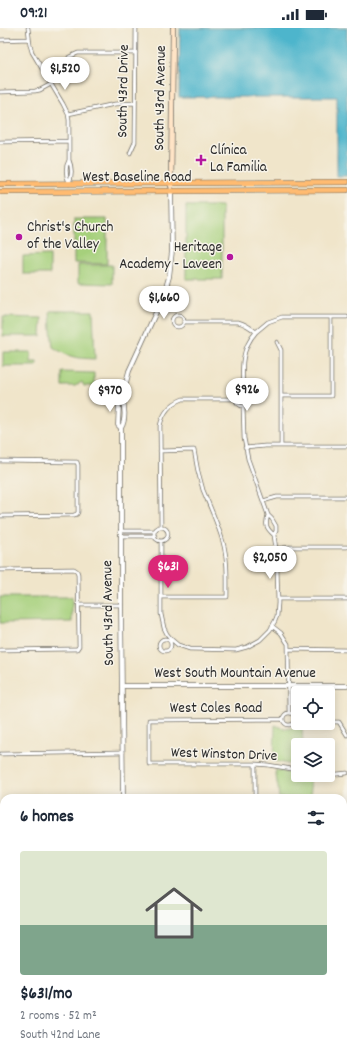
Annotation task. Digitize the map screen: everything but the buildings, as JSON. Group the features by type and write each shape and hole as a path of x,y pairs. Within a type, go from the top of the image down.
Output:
{"main road":[{"name":"South 43rd Avenue","path":"172,186 173,28"},
{"name":"West Baseline Road","path":"0,192 347,182"},
{"name":"West Baseline Road","path":"0,184 347,190"}],"street":[{"path":"28,28 32,52 64,104 68,114 69,160 66,165 66,178 69,184"},
{"name":"South 43rd Drive","path":"130,153 135,142 136,28"},
{"path":"0,40 29,39"},
{"path":"69,57 78,53 136,53"},
{"path":"0,92 35,91 51,84"},
{"path":"68,114 115,104 135,103"},
{"path":"0,142 69,141"},
{"name":"South 43rd Avenue","path":"123,794 120,605 121,428 118,424 118,403 122,398 129,371 163,297 169,276 172,251 172,186"},
{"path":"175,315 180,315 184,317 185,322 182,327 177,327 172,324 172,320 175,315"},
{"path":"281,396 332,396 331,317"},
{"path":"243,392 243,357 245,350 250,339 268,322 282,318 347,317"},
{"path":"185,322 238,322 250,326 256,332"},
{"path":"277,342 281,350 281,446"},
{"path":"236,399 238,395 243,392"},
{"path":"243,392 248,394 250,398 249,402 243,405"},
{"path":"161,527 160,426 162,418 169,406 183,399 236,399"},
{"path":"236,399 238,403 243,405"},
{"path":"161,540 162,622 171,640 178,645 190,649 236,650 248,647 260,640 266,634 275,622 278,610 276,549 274,535 276,526 272,518 268,515 245,448 243,405"},
{"path":"245,448 265,446 347,446"},
{"path":"160,450 194,450 203,488 223,543 226,564 227,597 161,598"},
{"path":"0,461 76,462 78,465 77,514 0,516"},
{"path":"263,501 278,497 347,497"},
{"path":"268,515 266,524 267,528 274,535"},
{"path":"120,534 154,531 161,527"},
{"path":"161,527 166,529 168,535 166,538 161,540"},
{"path":"154,531 155,536"},
{"path":"120,534 155,536 157,539 161,540"},
{"path":"276,549 290,547 347,547"},
{"path":"0,570 77,570 79,605 79,646 77,649 0,650"},
{"path":"278,599 347,599"},
{"path":"79,605 120,605"},
{"path":"272,626 284,636 288,644 289,713"},
{"path":"288,649 347,650"},
{"name":"West South Mountain Avenue","path":"122,686 347,686"},
{"name":"West Coles Road","path":"283,719 284,716 289,713"},
{"name":"West Coles Road","path":"149,764 150,720 283,719"},
{"name":"West Coles Road","path":"283,719 284,723 291,725"},
{"path":"335,722 339,722 347,735"},
{"path":"0,754 123,752"},
{"name":"West Winston Drive","path":"149,764 255,764 291,769"},
{"path":"255,764 255,794"},
{"path":"335,774 347,773"}],"green space":[{"path":"186,206 222,206 222,279 186,279"},
{"path":"74,219 107,219 107,264 74,263"},
{"path":"50,255 50,274 23,274 23,256"},
{"path":"78,265 112,265 112,284 78,283"},
{"path":"50,311 93,311 95,359 73,357 53,347"},
{"path":"3,317 42,318 41,336 3,336"},
{"path":"3,352 31,352 31,362 37,362 37,366 3,366"},
{"path":"62,372 94,373 94,386 84,386 82,382 75,386 62,386"},
{"path":"0,597 72,597 72,622 0,623"},
{"path":"275,725 285,729 302,730 303,738 291,738 291,765 274,761"},
{"path":"276,770 291,773 291,782 310,782 311,794 279,794"}],"water":[{"path":"180,28 347,28 347,176 337,176 337,97 179,97"}],"place":[{"name":"Clínica La Familia","path":"201,160"},
{"name":"Christ's Church of the Valley","path":"19,237"},
{"name":"Heritage Academy - Laveen","path":"230,257"}]}
